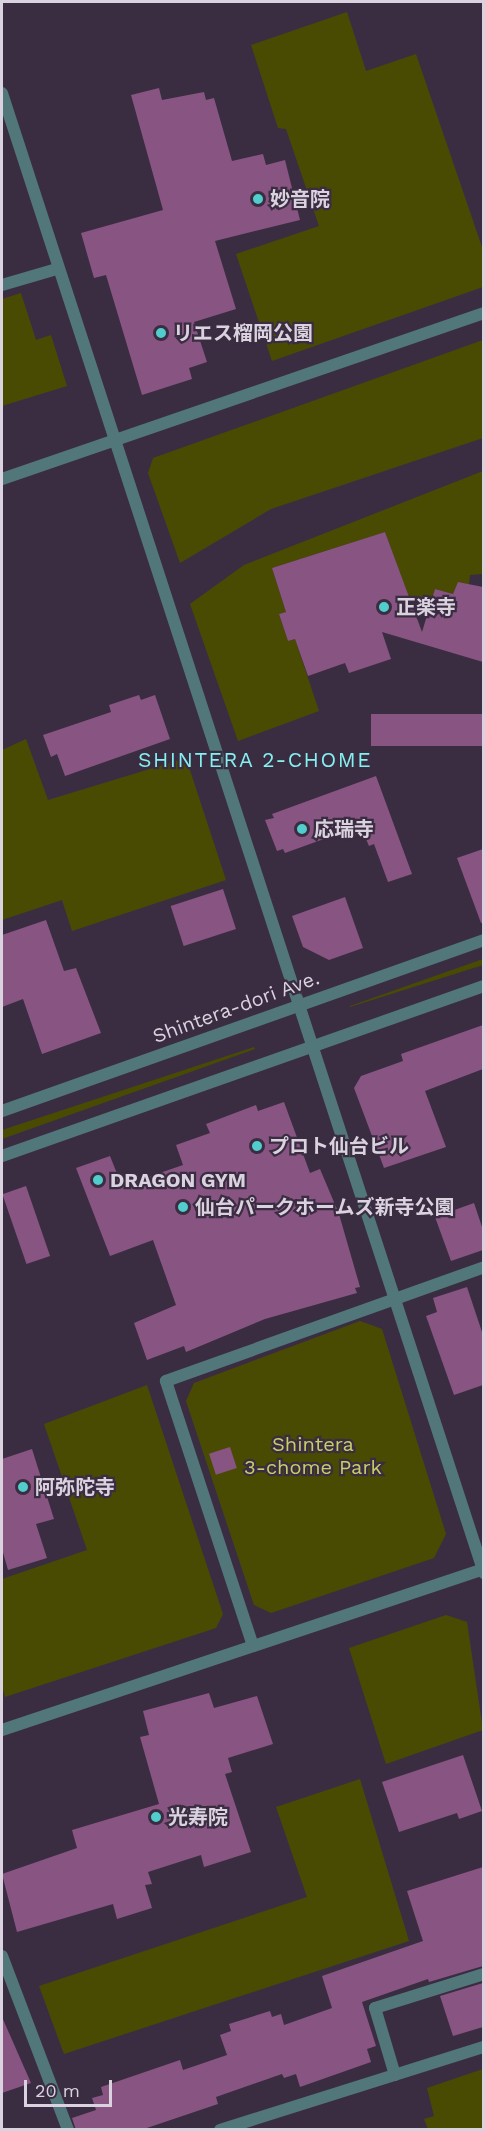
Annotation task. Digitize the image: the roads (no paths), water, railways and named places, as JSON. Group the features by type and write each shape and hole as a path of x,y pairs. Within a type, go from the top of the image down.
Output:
{"street":[{"path":"2,93 112,441 483,1571 2,1730"},
{"path":"2,285 57,269"},
{"path":"2,479 483,313"},
{"name":"Shintera-dori Ave.","path":"2,1111 483,940"},
{"path":"2,1156 483,986"},
{"path":"253,1646 166,1381 483,1267"},
{"path":"2,1956 68,2130"},
{"path":"395,2075 375,2008 483,1974"},
{"path":"220,2130 483,2047"}],"place":[{"name":"妙音院","path":"258,199"},
{"name":"リエス榴岡公園","path":"161,333"},
{"name":"正楽寺","path":"384,607"},
{"name":"応瑞寺","path":"302,829"},
{"name":"プロト仙台ビル","path":"257,1146"},
{"name":"DRAGON GYM","path":"98,1180"},
{"name":"仙台パークホームズ新寺公園","path":"183,1207"},
{"name":"阿弥陀寺","path":"23,1487"},
{"name":"光寿院","path":"156,1817"}],"district":[{"name":"SHINTERA 2-CHOME","path":"255,760"}],"park label":[{"name":"Shintera 3-chome Park","path":"313,1456"}]}
